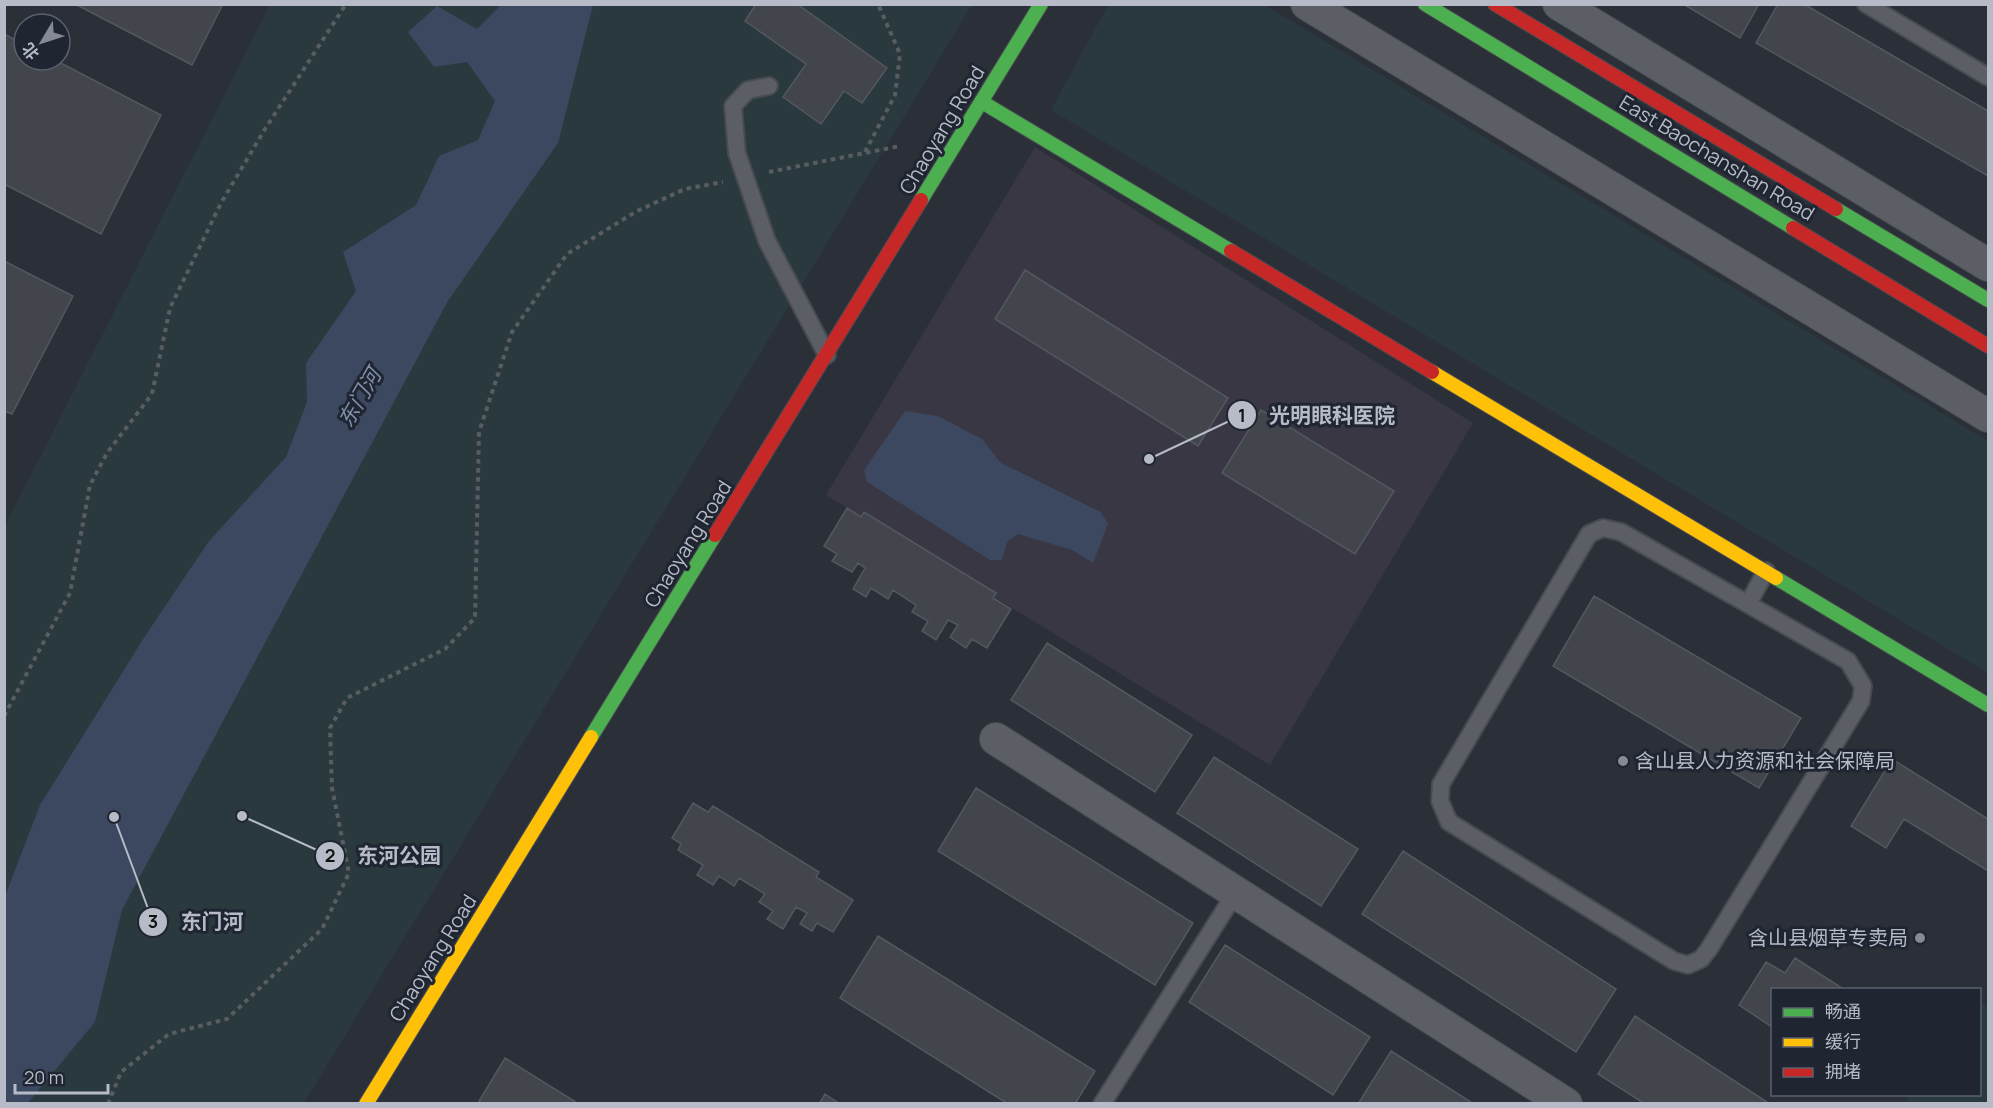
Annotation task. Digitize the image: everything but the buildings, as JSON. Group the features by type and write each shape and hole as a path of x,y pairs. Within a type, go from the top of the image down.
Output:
{"main road":[{"name":"Chaoyang Road","path":"366,1104 1041,4"},
{"name":"East Baochanshan Road","path":"1425,4 1989,346"},
{"name":"East Baochanshan Road","path":"1495,4 1989,300"},
{"path":"982,102 1989,705"}],"street":[{"path":"1307,4 1989,417"},
{"path":"1559,4 1989,265"},
{"path":"996,739 1566,1104"}],"lane":[{"path":"1866,4 1989,77"},
{"path":"769,86 748,90 733,106 737,153 767,241 827,355"},
{"path":"1603,528 1621,532 1748,604 1848,661 1863,686 1862,701 1701,959 1688,965 1674,962 1449,822 1440,801 1441,784 1589,534 1603,528"},
{"path":"1748,604 1766,571"},
{"path":"1102,1104 1236,892"}],"path":[{"path":"4,716 70,593 90,485 107,453 152,394 170,308 175,297 221,203 265,129 346,4"},
{"path":"865,153 895,95 900,54 878,4"},
{"path":"764,173 900,146"},
{"path":"108,1104 121,1072 169,1034 226,1019 322,929 349,873 332,788 330,728 346,698 445,649 475,618 479,432 512,332 567,254 656,202 685,189 730,180"}],"shaded area":[{"path":"270,5 972,5 304,1103 5,1103 4,528"},
{"path":"1108,5 1265,5 1988,441 1988,673 1051,110"},
{"path":"1035,147 1473,423 1270,765 826,495"},
{"path":"1981,1002 1988,1006 1988,1103 1904,1103 1909,1096 1981,1096"}],"water":[{"path":"502,4 593,5 558,143 448,301 122,910 95,1022 28,1103 5,1103 5,896 40,805 145,636 209,541 286,457 307,402 306,363 356,291 343,252 416,205 439,156 478,140 495,101 467,62 434,67 408,32 437,6 477,29"},
{"path":"905,411 938,416 982,439 1001,463 1101,512 1108,524 1093,563 1072,550 1018,534 1007,542 1002,560 990,560 867,482 864,470"}],"traffic: fast":[{"path":"921,200 1041,4"},
{"path":"1425,4 1793,228"},
{"path":"982,102 1231,251"},
{"path":"1836,209 1988,300"},
{"path":"591,737 715,535"},
{"path":"1776,578 1988,705"}],"traffic: slow":[{"path":"1432,372 1776,578"},
{"path":"366,1104 591,737"}],"traffic: jam":[{"path":"1495,4 1836,209"},
{"path":"715,535 921,200"},
{"path":"1793,228 1988,346"},
{"path":"1231,251 1432,372"}],"place":[{"name":"光明眼科医院","path":"1149,459"},
{"name":"含山县人力资源和社会保障局","path":"1623,761"},
{"name":"东河公园","path":"242,816"},
{"name":"东门河","path":"114,817"},
{"name":"含山县烟草专卖局","path":"1920,938"}]}
